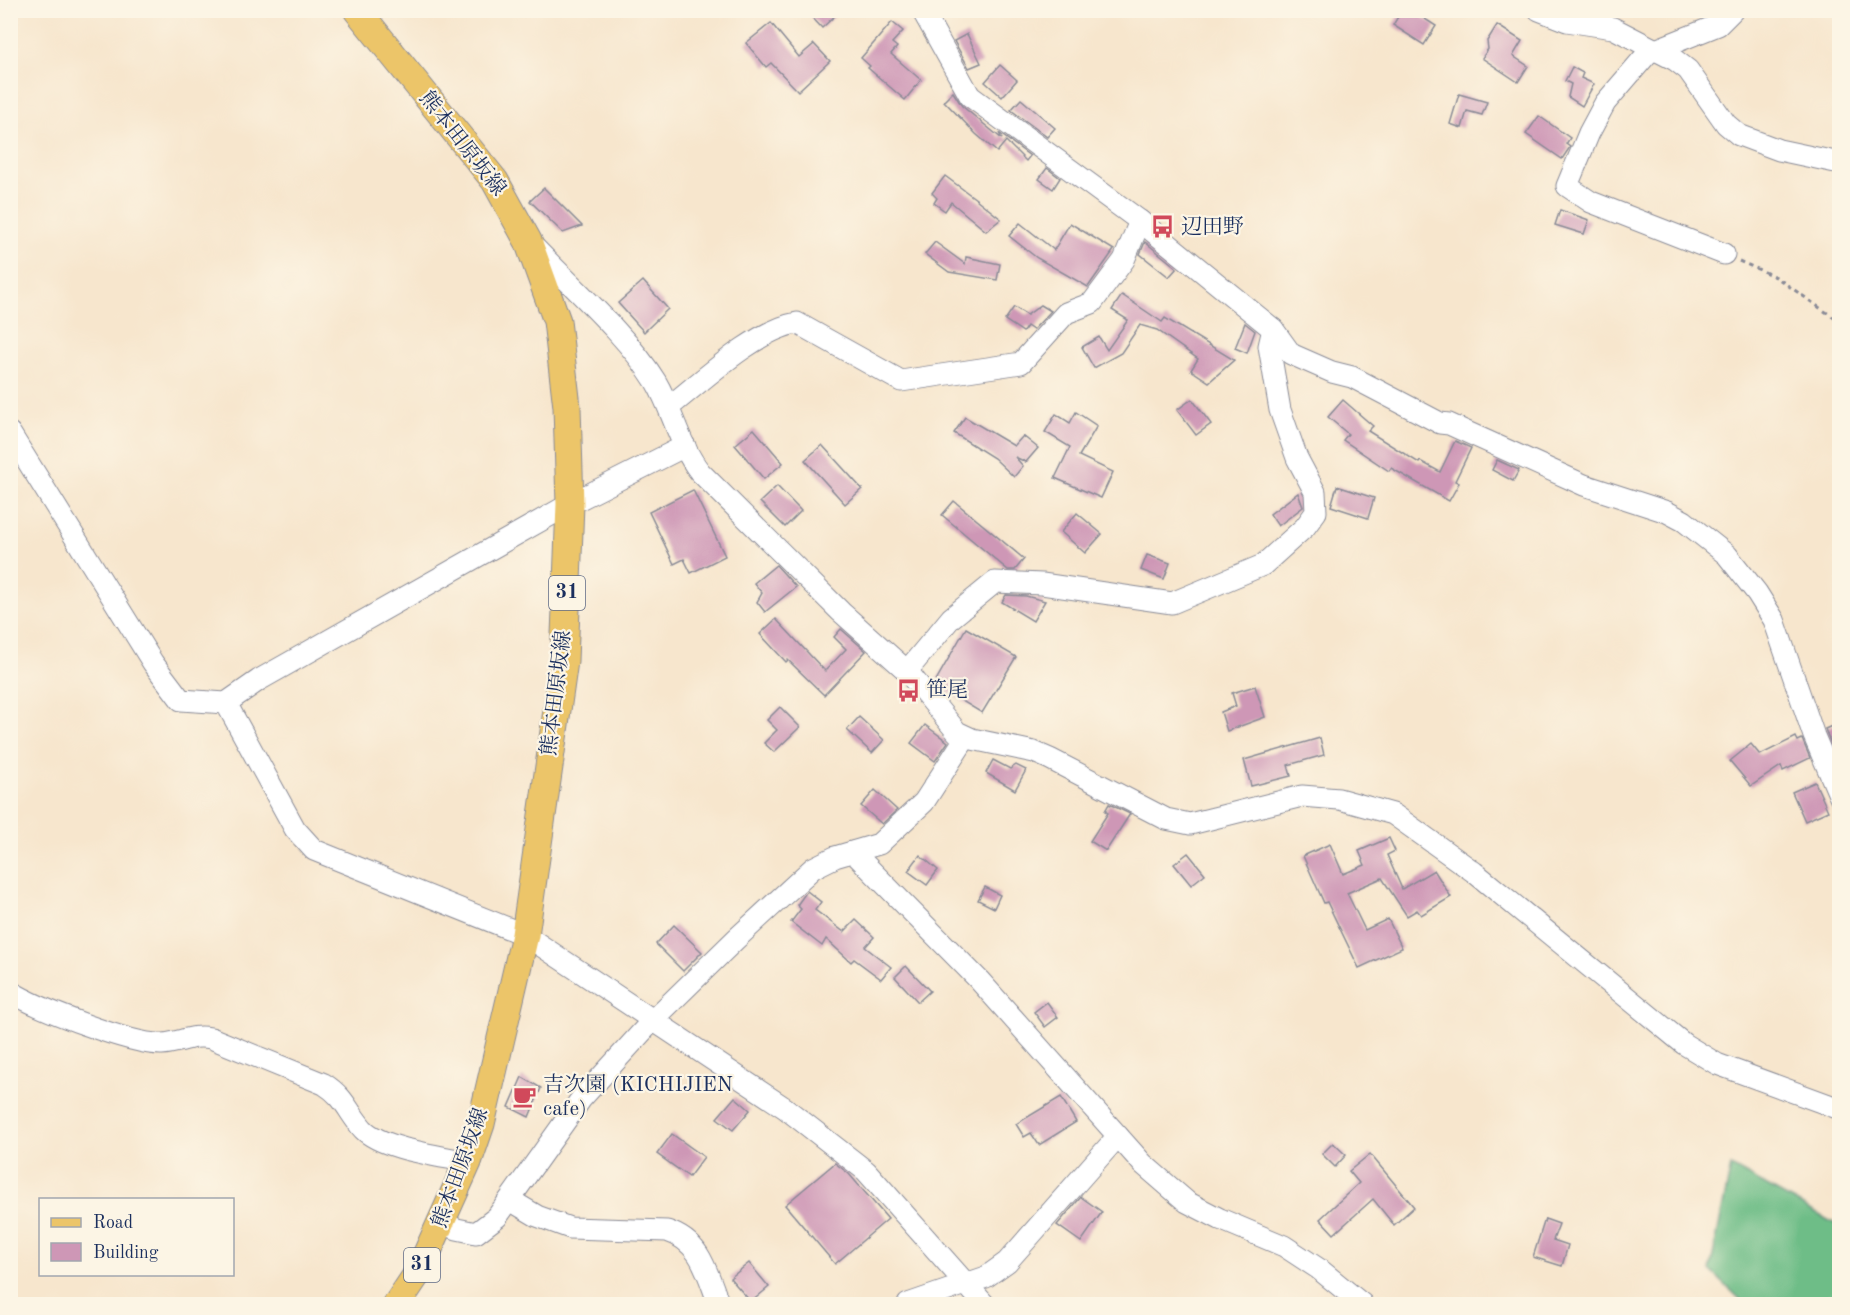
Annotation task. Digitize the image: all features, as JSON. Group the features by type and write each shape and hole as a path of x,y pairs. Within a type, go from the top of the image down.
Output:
{"main road":[{"name":"熊本田原坂線","path":"357,10 495,181 528,241 557,321 567,407 570,504 564,661 525,935 481,1124 468,1162 419,1271 397,1305"}],"street":[{"path":"922,10 970,96 1140,221 1273,329 1291,354 1332,372 1352,377 1440,423 1449,424 1584,485 1667,512 1684,521 1727,555 1758,593 1774,620 1814,736 1839,797"},
{"path":"1539,10 1567,21 1613,28 1655,49 1688,70 1726,124 1739,135 1779,150 1839,163"},
{"path":"1724,254 1591,202 1567,186 1589,133 1605,103 1648,53 1718,25 1733,10"},
{"path":"669,407 756,339 782,325 797,323 901,381 1021,363 1066,313 1092,303 1124,260 1140,221"},
{"path":"528,241 604,317 655,381 669,407 672,420 690,459 700,472 841,612 907,671 957,732 966,737 1034,752 1166,819 1190,824 1302,796 1339,799 1393,814 1474,872 1684,1044 1717,1064 1839,1109"},
{"path":"907,671 951,618 995,582 1042,584 1172,603 1263,565 1305,527 1316,512 1315,492 1297,458 1280,410 1269,346 1273,329"},
{"path":"10,433 153,663 181,700 226,703 259,680 570,504 685,446"},
{"path":"226,703 295,828 314,850 525,935 785,1108 831,1142 866,1172 898,1204 984,1305"},
{"path":"442,1222 457,1229 476,1233 497,1217 581,1099 652,1021 813,868 879,844 924,802 966,737"},
{"path":"853,852 979,980 1143,1164 1187,1202 1220,1219 1284,1246 1319,1269 1362,1305"},
{"path":"10,991 73,1020 144,1042 163,1044 195,1035 211,1038 331,1088 348,1104 364,1129 375,1137 407,1149 468,1162"},
{"path":"908,1305 968,1285 986,1277 1007,1262 1118,1136"},
{"path":"510,1200 537,1216 570,1228 667,1230 681,1235 692,1243 698,1253 719,1305"}],"path":[{"path":"1724,254 1776,277 1839,322"}],"green space":[{"path":"1731,1166 1839,1226 1839,1304 1745,1304 1710,1270"}],"building":[{"path":"805,10 841,10 822,28"},
{"path":"1402,10 1411,10 1436,26 1424,45 1393,25"},
{"path":"892,22 903,31 892,43 897,47 891,54 921,80 905,100 868,68 870,66 861,58"},
{"path":"771,23 799,57 814,44 830,61 798,91 771,63 766,67 746,43"},
{"path":"1497,25 1522,41 1513,56 1528,66 1518,82 1482,58 1488,49 1487,41"},
{"path":"967,34 981,63 969,68 954,41"},
{"path":"1000,65 1017,80 1002,97 985,82"},
{"path":"1572,67 1583,73 1581,78 1594,84 1582,106 1568,97 1571,84 1565,81"},
{"path":"953,92 962,106 1002,139 999,133 1030,156 1026,161 1006,141 997,152 976,134 944,101"},
{"path":"1459,94 1487,102 1482,115 1467,111 1462,128 1450,124"},
{"path":"1021,99 1055,128 1047,137 1011,110"},
{"path":"1539,116 1570,138 1566,144 1570,147 1562,159 1526,134"},
{"path":"1047,168 1060,178 1053,189 1039,179"},
{"path":"945,176 1001,219 986,231 951,202 945,211 934,203 937,198 932,193"},
{"path":"544,188 582,226 563,233 530,201"},
{"path":"1560,210 1589,220 1584,234 1555,225"},
{"path":"1020,223 1054,250 1070,223 1114,250 1088,287 1037,258 1009,236"},
{"path":"935,242 965,264 966,257 1000,264 997,280 949,272 925,254"},
{"path":"1145,242 1177,268 1169,277 1140,254"},
{"path":"643,281 668,309 644,332 618,303"},
{"path":"1122,295 1162,322 1165,318 1234,360 1209,382 1191,370 1198,359 1157,330 1140,325 1121,353 1094,368 1082,347 1099,337 1107,350 1128,320 1112,310"},
{"path":"1041,305 1051,311 1033,330 1027,326 1023,332 1005,320 1014,307 1027,315"},
{"path":"1245,323 1255,331 1247,353 1235,348"},
{"path":"1192,399 1211,424 1196,435 1177,410"},
{"path":"1343,400 1373,426 1368,431 1419,463 1420,461 1440,472 1455,441 1471,448 1455,481 1459,483 1449,501 1391,468 1389,471 1343,440 1348,434 1328,417"},
{"path":"1076,412 1097,426 1079,456 1113,472 1101,498 1055,478 1070,447 1045,432 1056,414 1070,423"},
{"path":"965,417 1014,446 1023,436 1038,448 1026,462 1015,457 1023,466 1014,477 994,458 954,433"},
{"path":"754,429 783,463 764,479 735,445"},
{"path":"822,445 862,489 845,504 805,460"},
{"path":"1497,460 1519,470 1513,481 1492,470"},
{"path":"777,486 801,511 785,527 760,502"},
{"path":"1337,486 1374,498 1368,518 1331,506"},
{"path":"693,490 725,556 691,573 684,559 674,564 649,512"},
{"path":"1298,493 1303,507 1278,526 1270,514"},
{"path":"954,501 1024,559 1015,570 1008,570 942,515"},
{"path":"1077,513 1102,534 1085,553 1061,532"},
{"path":"1147,555 1170,563 1164,579 1141,570"},
{"path":"776,565 796,587 765,612 757,602 762,593 754,583"},
{"path":"1006,595 1026,596 1045,601 1033,621 1002,602"},
{"path":"776,619 825,671 846,649 834,637 841,629 866,651 824,695 788,660 786,662 760,634"},
{"path":"966,628 1016,657 982,713 934,684"},
{"path":"1255,686 1265,717 1227,731 1221,712 1236,706 1232,693"},
{"path":"780,707 800,727 774,752 764,743 777,730 767,720"},
{"path":"859,717 884,740 872,753 847,730"},
{"path":"1839,723 1839,749 1834,751 1825,729"},
{"path":"925,725 948,742 935,761 911,743"},
{"path":"1796,737 1798,741 1802,739 1810,758 1783,771 1781,766 1751,786 1730,761 1751,744 1760,755"},
{"path":"1320,738 1324,755 1288,765 1291,776 1251,786 1244,760"},
{"path":"993,760 1010,769 1016,765 1026,770 1015,790 986,773"},
{"path":"1815,782 1828,811 1805,821 1792,792"},
{"path":"875,790 897,810 882,824 861,806"},
{"path":"1109,804 1130,814 1106,851 1090,841 1108,813 1105,811"},
{"path":"1389,838 1395,851 1387,855 1402,889 1434,870 1451,897 1421,915 1417,910 1407,916 1382,878 1347,893 1365,930 1388,919 1402,948 1359,968 1327,902 1324,903 1303,856 1330,844 1343,874 1365,865 1359,851"},
{"path":"1188,853 1205,874 1191,885 1174,864"},
{"path":"920,855 938,870 927,885 908,871"},
{"path":"985,887 1000,895 994,908 978,900"},
{"path":"807,891 821,902 815,910 844,932 856,920 874,937 865,947 891,967 881,979 854,959 851,962 826,939 822,946 791,922 801,909 797,905"},
{"path":"674,925 702,952 683,971 656,944"},
{"path":"906,966 930,991 918,1002 895,977"},
{"path":"1047,1002 1058,1017 1045,1027 1034,1012"},
{"name":"吉次園 (KICHIJIEN cafe)","path":"522,1077 541,1088 529,1117 509,1107"},
{"path":"735,1097 750,1110 733,1130 717,1118"},
{"path":"1061,1097 1076,1122 1039,1145 1031,1133 1024,1137 1016,1124"},
{"path":"672,1134 704,1157 689,1177 657,1154"},
{"path":"1333,1143 1346,1155 1335,1167 1322,1154"},
{"path":"1370,1154 1414,1207 1394,1225 1373,1199 1334,1234 1320,1219 1359,1183 1349,1171"},
{"path":"835,1163 849,1174 888,1219 835,1264 785,1205"},
{"path":"1081,1197 1102,1212 1081,1242 1057,1225"},
{"path":"1545,1219 1559,1224 1553,1240 1568,1245 1562,1266 1533,1257"},
{"path":"749,1263 769,1287 751,1302 730,1278"}],"place":[{"name":"辺田野","path":"1163,227"},
{"name":"笹尾","path":"908,690"},
{"name":"吉次園 (KICHIJIEN cafe)","path":"525,1097"}]}
